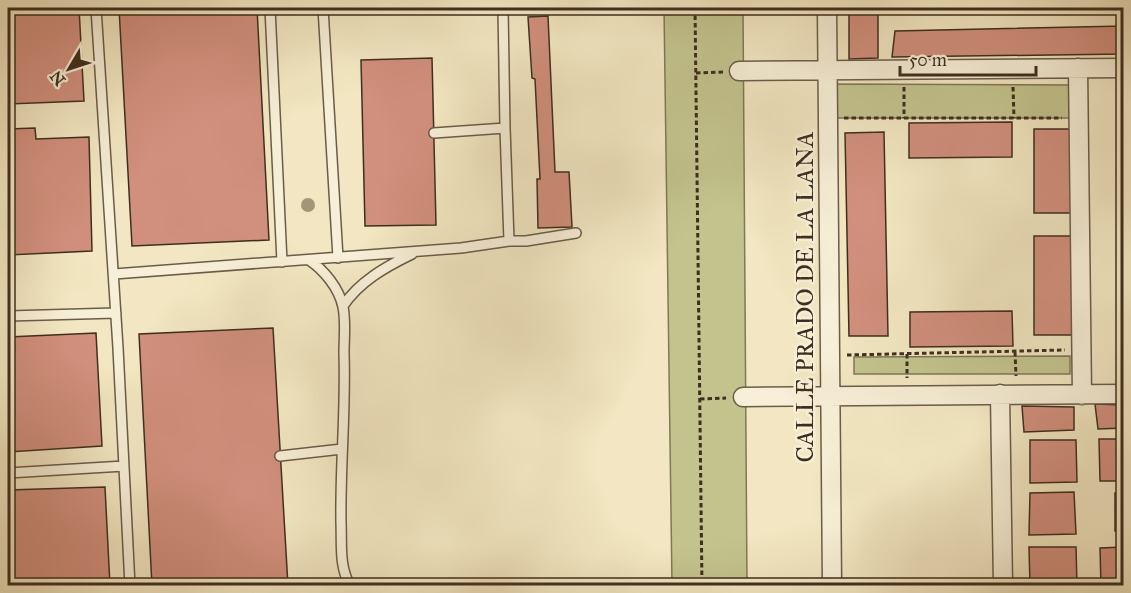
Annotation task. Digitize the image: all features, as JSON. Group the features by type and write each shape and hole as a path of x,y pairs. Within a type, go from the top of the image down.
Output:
{"street":[{"name":"CALLE PRADO DE LA LANA","path":"827,8 832,585"},
{"path":"1078,68 1082,395"},
{"path":"739,71 1124,68"},
{"path":"1000,394 1003,585"},
{"path":"743,397 1124,394"}],"lane":[{"path":"96,8 114,274 130,585"},
{"path":"270,8 282,262"},
{"path":"323,8 338,258"},
{"path":"503,8 508,241"},
{"path":"434,133 505,128"},
{"path":"114,274 461,248 576,233"},
{"path":"343,306 351,294 369,278 418,251"},
{"path":"309,260 321,268 343,306 345,366 341,491 343,571 351,585"},
{"path":"8,316 116,313"},
{"path":"280,456 342,449"},
{"path":"8,473 124,466"}],"path":[{"path":"695,8 702,585"},
{"path":"695,73 739,71"},
{"path":"903,84 904,118"},
{"path":"1013,85 1014,118"},
{"path":"827,118 1079,118"},
{"path":"830,355 1082,349"},
{"path":"1015,352 1016,376"},
{"path":"907,354 907,378"},
{"path":"700,399 743,397"}],"green space":[{"path":"664,8 743,8 747,585 672,585"},
{"path":"827,84 1079,85 1079,118 827,118"},
{"path":"1070,356 1070,374 854,374 854,357"}],"building":[{"path":"8,8 79,8 84,101 8,104"},
{"path":"119,8 257,8 269,240 132,246"},
{"path":"343,8 480,8 480,11 343,14"},
{"path":"849,8 878,8 878,58 849,59"},
{"path":"548,16 555,172 569,172 572,227 538,228 537,179 540,179 535,79 532,78 528,17"},
{"path":"1124,26 1124,54 892,57 895,31"},
{"path":"432,58 436,225 365,226 361,60"},
{"path":"1012,122 1012,157 909,158 909,123"},
{"path":"35,128 36,139 89,137 92,251 8,255 8,129"},
{"path":"1034,129 1070,129 1071,213 1034,213"},
{"path":"884,132 888,336 849,336 845,133"},
{"path":"1034,236 1072,236 1072,335 1034,335"},
{"path":"1012,311 1013,346 910,347 910,312"},
{"path":"273,328 288,586 152,586 139,334"},
{"path":"96,333 102,446 8,452 8,337"},
{"path":"1095,404 1124,405 1124,428 1098,429"},
{"path":"1022,406 1074,407 1074,430 1024,432"},
{"path":"1099,439 1124,439 1124,481 1100,481"},
{"path":"1030,440 1076,440 1077,482 1030,483"},
{"path":"105,487 110,586 8,586 8,490"},
{"path":"1074,492 1076,534 1029,535 1030,493"},
{"path":"1115,493 1124,493 1124,531 1115,531"},
{"path":"1029,547 1076,547 1077,586 1030,586"},
{"path":"1124,547 1124,586 1101,586 1100,548"}]}
